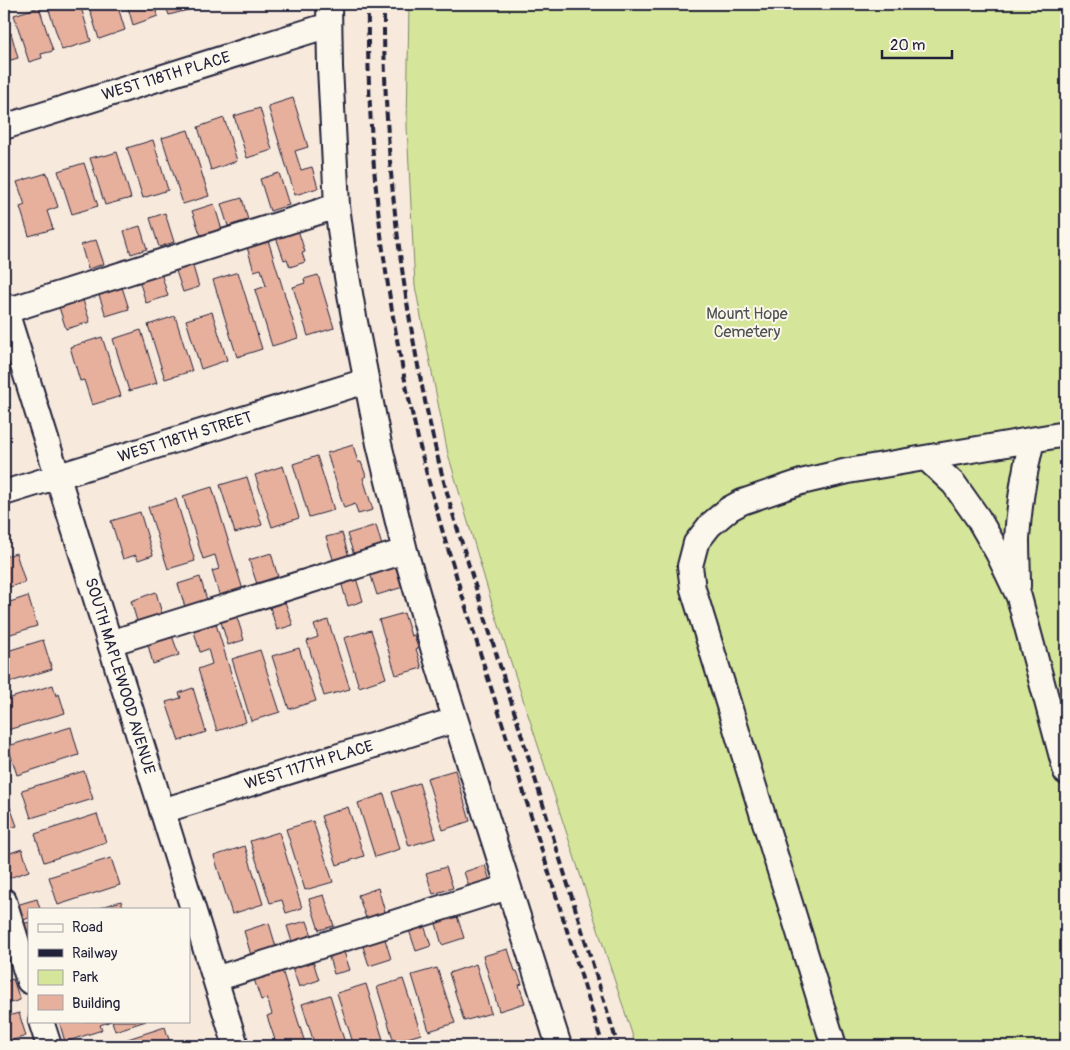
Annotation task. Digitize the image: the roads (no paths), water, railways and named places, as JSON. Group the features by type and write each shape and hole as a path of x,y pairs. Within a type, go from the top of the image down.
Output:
{"street":[{"name":"WEST 118TH PLACE","path":"4,127 329,14"},
{"path":"329,14 337,206 345,269 379,444 405,552 455,720 559,1046"},
{"path":"5,308 337,206"},
{"name":"SOUTH MAPLEWOOD AVENUE","path":"5,308 236,1046"},
{"name":"WEST 118TH STREET","path":"4,493 366,381"},
{"path":"834,1046 693,589 690,566 696,543 710,525 729,509 742,502 802,482 848,471 1066,434"},
{"path":"1019,597 1017,541 1020,500 1032,440"},
{"path":"926,458 954,484 978,518 998,552 1019,597 1066,772"},
{"path":"110,643 405,552"},
{"name":"WEST 117TH PLACE","path":"162,811 455,720"},
{"path":"215,978 508,887"},
{"path":"4,901 28,978"},
{"path":"41,1022 49,1046"}],"railway":[{"path":"368,4 371,133 377,198 395,326 421,453 443,532 603,1046"},
{"path":"384,4 387,114 396,224 412,333 434,442 452,511 618,1046"}],"park label":[{"name":"Mount Hope Cemetery","path":"747,323"}]}
